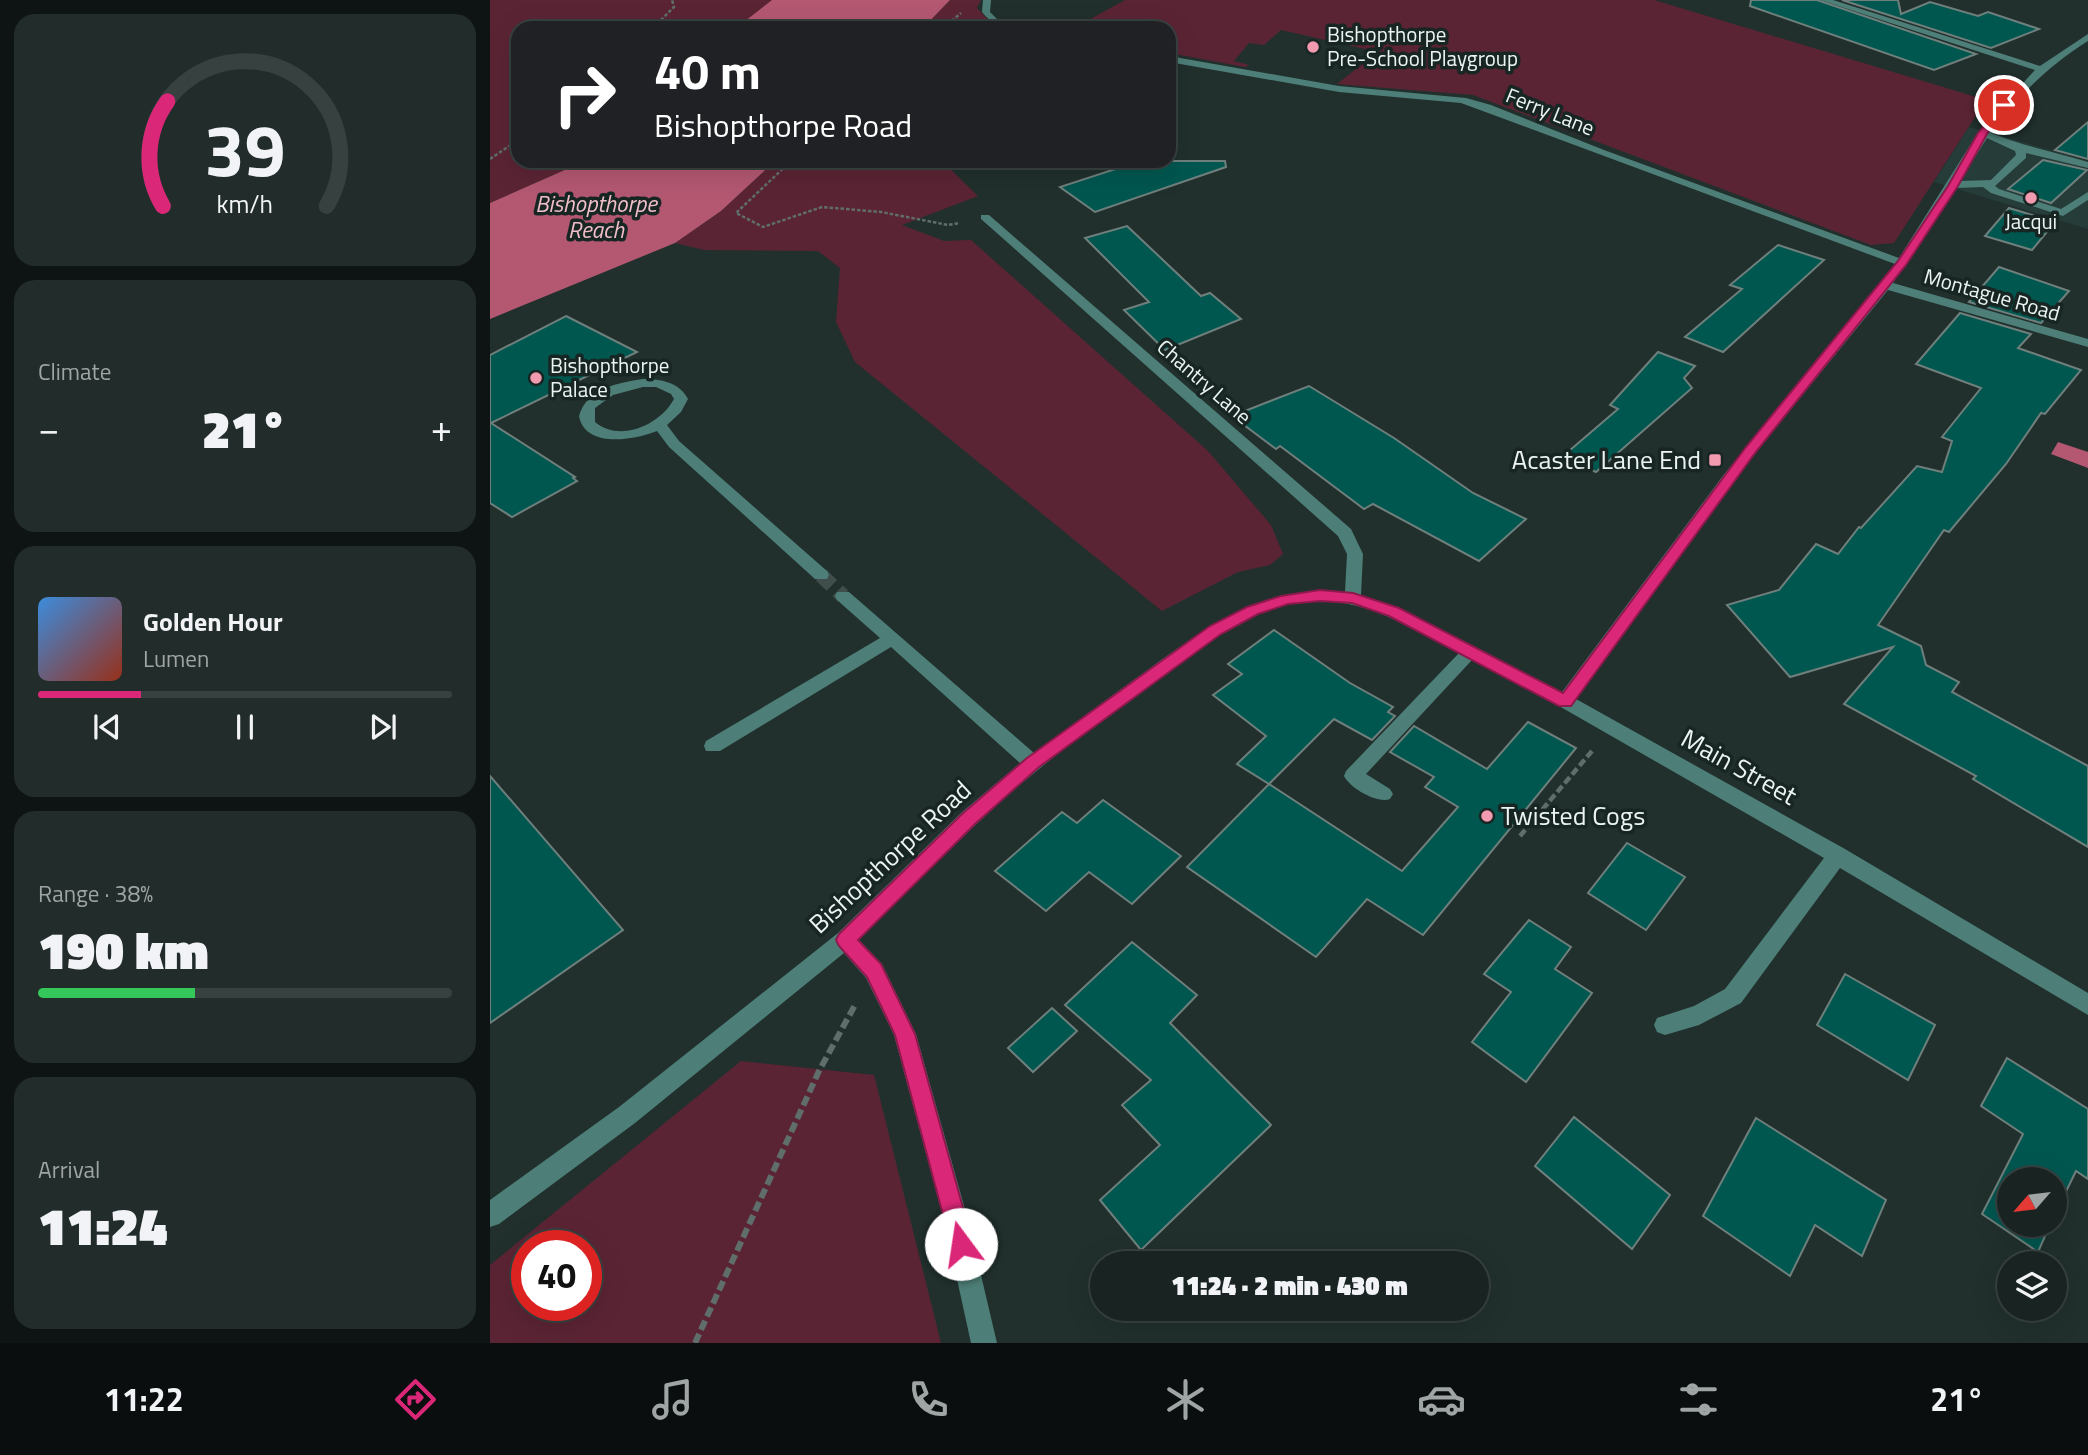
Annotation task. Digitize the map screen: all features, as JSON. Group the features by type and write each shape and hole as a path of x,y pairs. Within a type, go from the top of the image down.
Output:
{"street":[{"path":"987,0 986,12 994,21"},
{"path":"1824,0 2040,69"},
{"path":"1565,701 1751,450 1902,263 1953,186 1983,133 2017,90 2040,69 2088,37"},
{"name":"Ferry Lane","path":"1176,60 1339,89 1462,100 1488,107 1600,152 1902,263"},
{"path":"1250,74 1265,63"},
{"path":"1983,133 2020,149 2043,152 2088,165"},
{"path":"1953,186 1994,183 2022,156 2020,149"},
{"path":"1987,185 1995,191 2063,214 2088,195"},
{"name":"Chantry Lane","path":"985,217 1345,533 1355,554 1353,598"},
{"name":"Montague Road","path":"1885,285 2088,343"},
{"path":"643,383 658,383 677,391 681,399 671,416 659,424 638,432 615,435 592,429 586,414 591,405 612,390 643,383"},
{"path":"659,424 674,444 821,575"},
{"name":"Bishopthorpe Road","path":"490,1215 627,1115 845,940 968,819 1033,763 1178,656 1234,620 1286,599 1320,595 1353,598"},
{"path":"843,596 1033,763"},
{"name":"Main Street","path":"1353,598 1394,612 1565,701 1838,856 2088,1005"},
{"path":"713,746 893,638"},
{"path":"1382,794 1353,776 1470,652"},
{"path":"1665,1025 1699,1014 1733,996 1838,856"},
{"path":"845,940 874,971 905,1034 956,1220 984,1343"}],"path":[{"path":"660,21 674,7 672,0"},
{"path":"490,159 511,145"},
{"path":"784,168 736,213 763,227 822,207 881,212 948,225 985,217"},
{"path":"1520,836 1611,727"},
{"path":"695,1343 819,1071 874,971"}],"shaded area":[{"path":"490,0 772,0 745,21 511,21 511,168 569,168 490,203"},
{"path":"950,0 981,0 977,8 989,21 930,21"},
{"path":"1125,0 1654,0 1986,100 1894,243 1871,245 1473,95 1337,84 1378,52 1281,30 1264,45 1249,43 1234,61 1249,65 1245,67 1176,54 1176,21 1087,21"},
{"path":"1969,127 2088,161 2088,229 1934,182"},
{"path":"767,168 949,168 978,196 902,225 944,241 971,240 1208,451 1271,525 1283,554 1270,565 1238,572 1162,611 855,362 836,322 840,268 818,251 704,250 675,243 721,211"},
{"path":"741,1061 874,1075 941,1343 490,1343 490,1265 511,1248 511,1321 602,1321 602,1230 533,1230"}],"water":[{"path":"772,0 950,0 930,21 745,21"},
{"name":"Bishopthorpe Reach","path":"569,168 767,168 721,211 675,243 490,319 490,203"},
{"path":"2058,442 2088,452 2088,468 2051,454"}],"building":[{"path":"1751,0 1817,0 1976,54 1934,70 1750,6"},
{"path":"1842,0 1898,0 1901,14 1930,2 1978,16 1988,12 2039,29 1991,48"},
{"path":"2088,122 2088,159 2055,150"},
{"path":"2043,160 2087,170 2051,203 2008,189"},
{"path":"1176,161 1225,161 1226,167 1095,212 1060,187 1118,168 1176,168"},
{"path":"2009,208 2055,222 2032,250 1985,236"},
{"path":"1127,226 1201,296 1210,293 1241,319 1165,350 1124,310 1149,302 1085,238"},
{"path":"1778,245 1824,260 1723,352 1685,337 1742,289 1730,285"},
{"path":"1999,267 2069,291 2041,323 1969,302"},
{"path":"1960,313 2031,334 2018,348 2081,370 2045,414 2041,413 2006,464 1949,532 1944,530 1878,625 1921,646 1926,665 1959,682 1952,692 2088,766 2088,847 1973,779 1976,776 1844,704 1893,647 1790,677 1727,605 1779,590 1816,544 1838,554 1859,527 1861,528 1917,466 1942,472 1952,441 1942,437 1981,388 1916,364"},
{"name":"Bishopthorpe Palace","path":"566,316 637,352 491,423 575,477 573,478 577,481 512,517 490,503 490,355"},
{"path":"1658,352 1695,366 1684,378 1692,388 1596,472 1562,457 1618,409 1610,405"},
{"path":"1309,386 1394,438 1473,493 1526,519 1479,561 1373,504 1364,509 1280,446 1276,449 1232,416"},
{"path":"1274,630 1350,683 1393,707 1388,712 1395,716 1372,740 1334,719 1269,784 1237,764 1266,736 1213,695 1242,674 1228,664"},
{"path":"1528,722 1576,748 1423,935 1367,899 1316,957 1187,867 1269,784 1402,871 1458,807 1425,787 1434,777 1390,752 1414,726 1487,769"},
{"path":"490,776 623,930 490,1023"},
{"path":"1103,800 1181,856 1132,904 1089,872 1046,911 995,871 1062,812 1077,823"},
{"path":"1627,843 1685,877 1646,930 1588,893"},
{"path":"1529,920 1571,947 1555,969 1592,993 1526,1082 1472,1042 1511,992 1484,974"},
{"path":"1132,942 1197,995 1170,1023 1271,1125 1141,1250 1100,1200 1160,1145 1122,1105 1151,1080 1065,1005"},
{"path":"1845,974 1935,1025 1908,1080 1817,1025"},
{"path":"1052,1008 1077,1031 1033,1072 1008,1048"},
{"path":"2007,1058 2088,1109 2088,1179 2076,1171 2067,1189 2067,1167 2006,1167 2023,1134 1981,1106"},
{"path":"1574,1117 1670,1195 1632,1249 1535,1166"},
{"path":"1756,1118 1886,1200 1862,1256 1815,1225 1790,1276 1703,1216"},
{"path":"1997,1185 1997,1224 1982,1214"},
{"path":"2016,1237 2045,1237 2037,1251"}],"tunnel":[{"path":"821,575 843,596"}],"place":[{"name":"Bishopthorpe Pre-School Playgroup","path":"1313,47"},
{"name":"Jacqui","path":"2031,198"},
{"name":"Bishopthorpe Palace","path":"536,378"},
{"name":"Acaster Lane End","path":"1715,460"},
{"name":"Twisted Cogs","path":"1487,816"}],"route":[{"path":"961,1244 905,1034 874,971 845,940 968,819 1033,763 1215,630 1253,611 1286,599 1320,595 1353,598 1394,612 1565,701 1751,450 1902,263 1953,186 1983,133 2004,105"}]}
